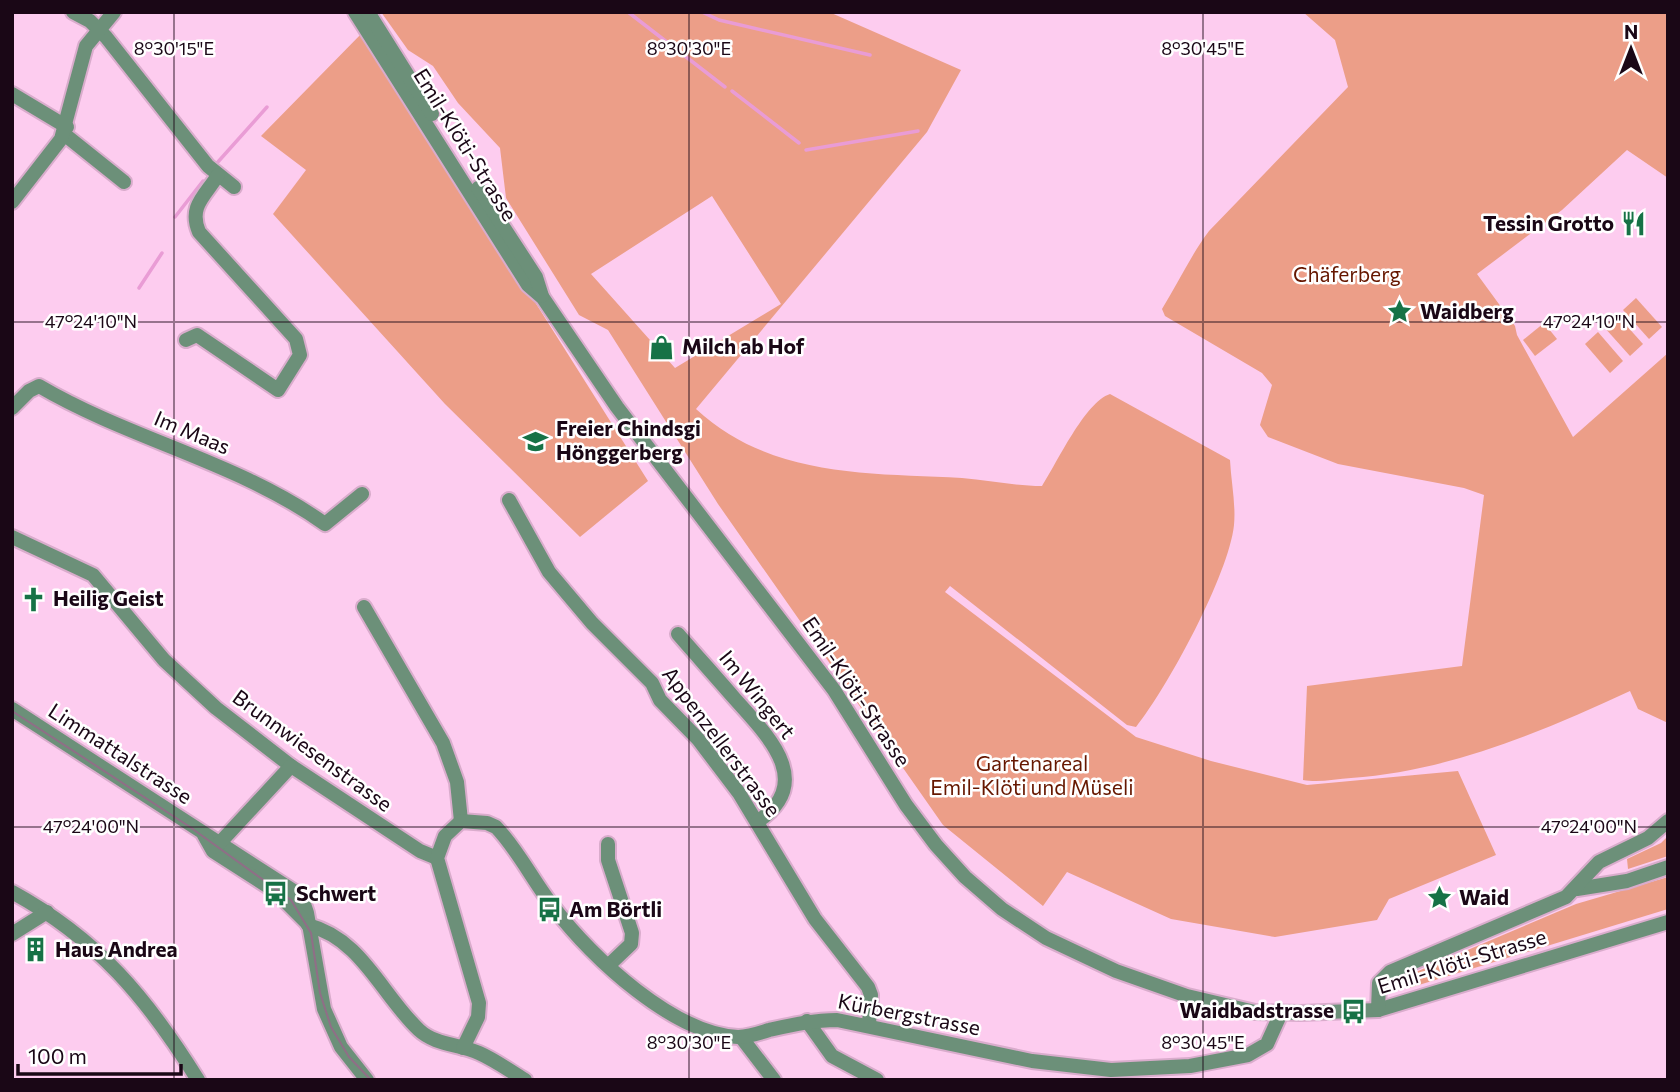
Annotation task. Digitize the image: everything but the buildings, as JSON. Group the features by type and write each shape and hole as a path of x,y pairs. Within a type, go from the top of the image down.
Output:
{"street":[{"path":"73,12 97,29 218,174 234,187"},
{"path":"12,202 65,131 81,59 97,29 114,12"},
{"name":"Emil-Klöti-Strasse","path":"355,12 528,285 542,298 617,407 834,690 906,804 965,877 1002,909 1046,938 1116,971 1187,996 1255,1012 1281,1013 1378,1010 1668,922"},
{"name":"Emil-Klöti-Strasse","path":"368,12 536,277 542,298"},
{"path":"12,94 65,131 124,182"},
{"path":"186,340 197,335 278,390 300,355 296,339 198,232 194,218 196,204 218,174"},
{"name":"Im Maas","path":"12,408 29,391 39,386 197,460 264,486 325,524 362,494"},
{"name":"Appenzellerstrasse","path":"509,500 549,572 592,622 652,683 660,700 698,739 757,822 815,919 868,987 871,995 869,1024"},
{"name":"Brunnwiesenstrasse","path":"12,537 93,575 144,637 216,708 291,766 398,837 437,858"},
{"path":"364,607 443,743 457,782 461,821 445,836 437,858 479,1003 478,1017 463,1048"},
{"name":"Im Wingert","path":"678,634 769,738 784,765 782,797 771,813 757,822"},
{"name":"Limmattalstrasse","path":"12,709 204,835 275,891 308,925"},
{"path":"217,846 291,766"},
{"name":"Kürbergstrasse","path":"461,821 487,822 496,827 555,910 582,940 681,1019 714,1033 741,1037 807,1021 837,1020 869,1024 1032,1062 1113,1075 1190,1066 1248,1055 1267,1044 1281,1013"},
{"path":"1378,1010 1379,983 1390,972 1566,897 1599,862 1648,838 1668,821"},
{"path":"608,844 608,860 632,933 631,944 610,965"},
{"path":"1577,888 1627,881 1668,867"},
{"path":"12,891 47,912 91,945 131,983 167,1030 198,1080"},
{"path":"12,934 47,912"},
{"path":"367,1080 341,1047 324,1009 308,925 331,930 347,943 419,1031 441,1042 479,1053 525,1080"},
{"path":"807,1021 832,1056 877,1080"},
{"path":"741,1037 774,1080"}],"green space":[{"name":"Gartenareal Emil-Klöti und Müseli","path":"381,12 829,12 961,70 927,132 696,409 725,432 756,448 788,460 822,468 1042,486 1081,421 1101,399 1110,394 1230,460 1234,525 1221,572 1180,658 1136,727 1127,725 950,586 945,592 1136,737 1211,761 1307,785 1458,771 1496,855 1389,899 1377,920 1275,937 1171,919 1067,872 1043,906 943,825 718,504 608,330 579,315 506,198 500,148 458,103 433,66 408,50","holes":["712,196 781,304 675,368 591,274"]},
{"name":"Chäferberg","path":"1303,12 1668,12 1668,178 1627,150 1562,210 1477,274 1515,326 1517,335 1573,437 1668,353 1668,723 1638,709 1630,691 1529,735 1459,758 1388,774 1321,781 1303,780 1307,686 1462,666 1484,495 1464,488 1338,464 1268,437 1260,425 1272,385 1262,373 1165,316 1162,309 1209,231 1348,87 1335,40"},
{"path":"364,31 648,481 580,537 445,404 273,214 306,170 261,136"},
{"path":"1636,298 1662,327 1649,339 1623,310"},
{"path":"1617,315 1643,344 1630,356 1604,327"},
{"path":"1544,323 1557,339 1535,356 1523,340"},
{"path":"1598,332 1623,361 1610,373 1585,344"},
{"path":"1668,836 1668,856 1628,869 1627,859 1661,843"},
{"path":"1668,877 1668,909 1409,988 1397,980 1576,904"}],"waterway":[{"path":"628,12 725,87"},
{"path":"702,12 719,20 870,55"},
{"path":"732,91 799,143"},
{"path":"217,163 267,107"},
{"path":"806,150 918,131"},
{"path":"175,217 203,181"},
{"path":"139,288 162,253"}],"tram line":[{"path":"12,711 190,827 291,900 311,933 320,993 331,1027 349,1057 371,1080"}],"place":[{"name":"Tessin Grotto","path":"1634,224"},
{"name":"Waidberg","path":"1400,312"},
{"name":"Milch ab Hof","path":"662,347"},
{"name":"Freier Chindsgi Hönggerberg","path":"536,441"},
{"name":"Heilig Geist","path":"33,599"},
{"name":"Schwert","path":"276,894"},
{"name":"Waid","path":"1439,898"},
{"name":"Am Börtli","path":"549,910"},
{"name":"Haus Andrea","path":"35,950"},
{"name":"Waidbadstrasse","path":"1354,1011"}]}
